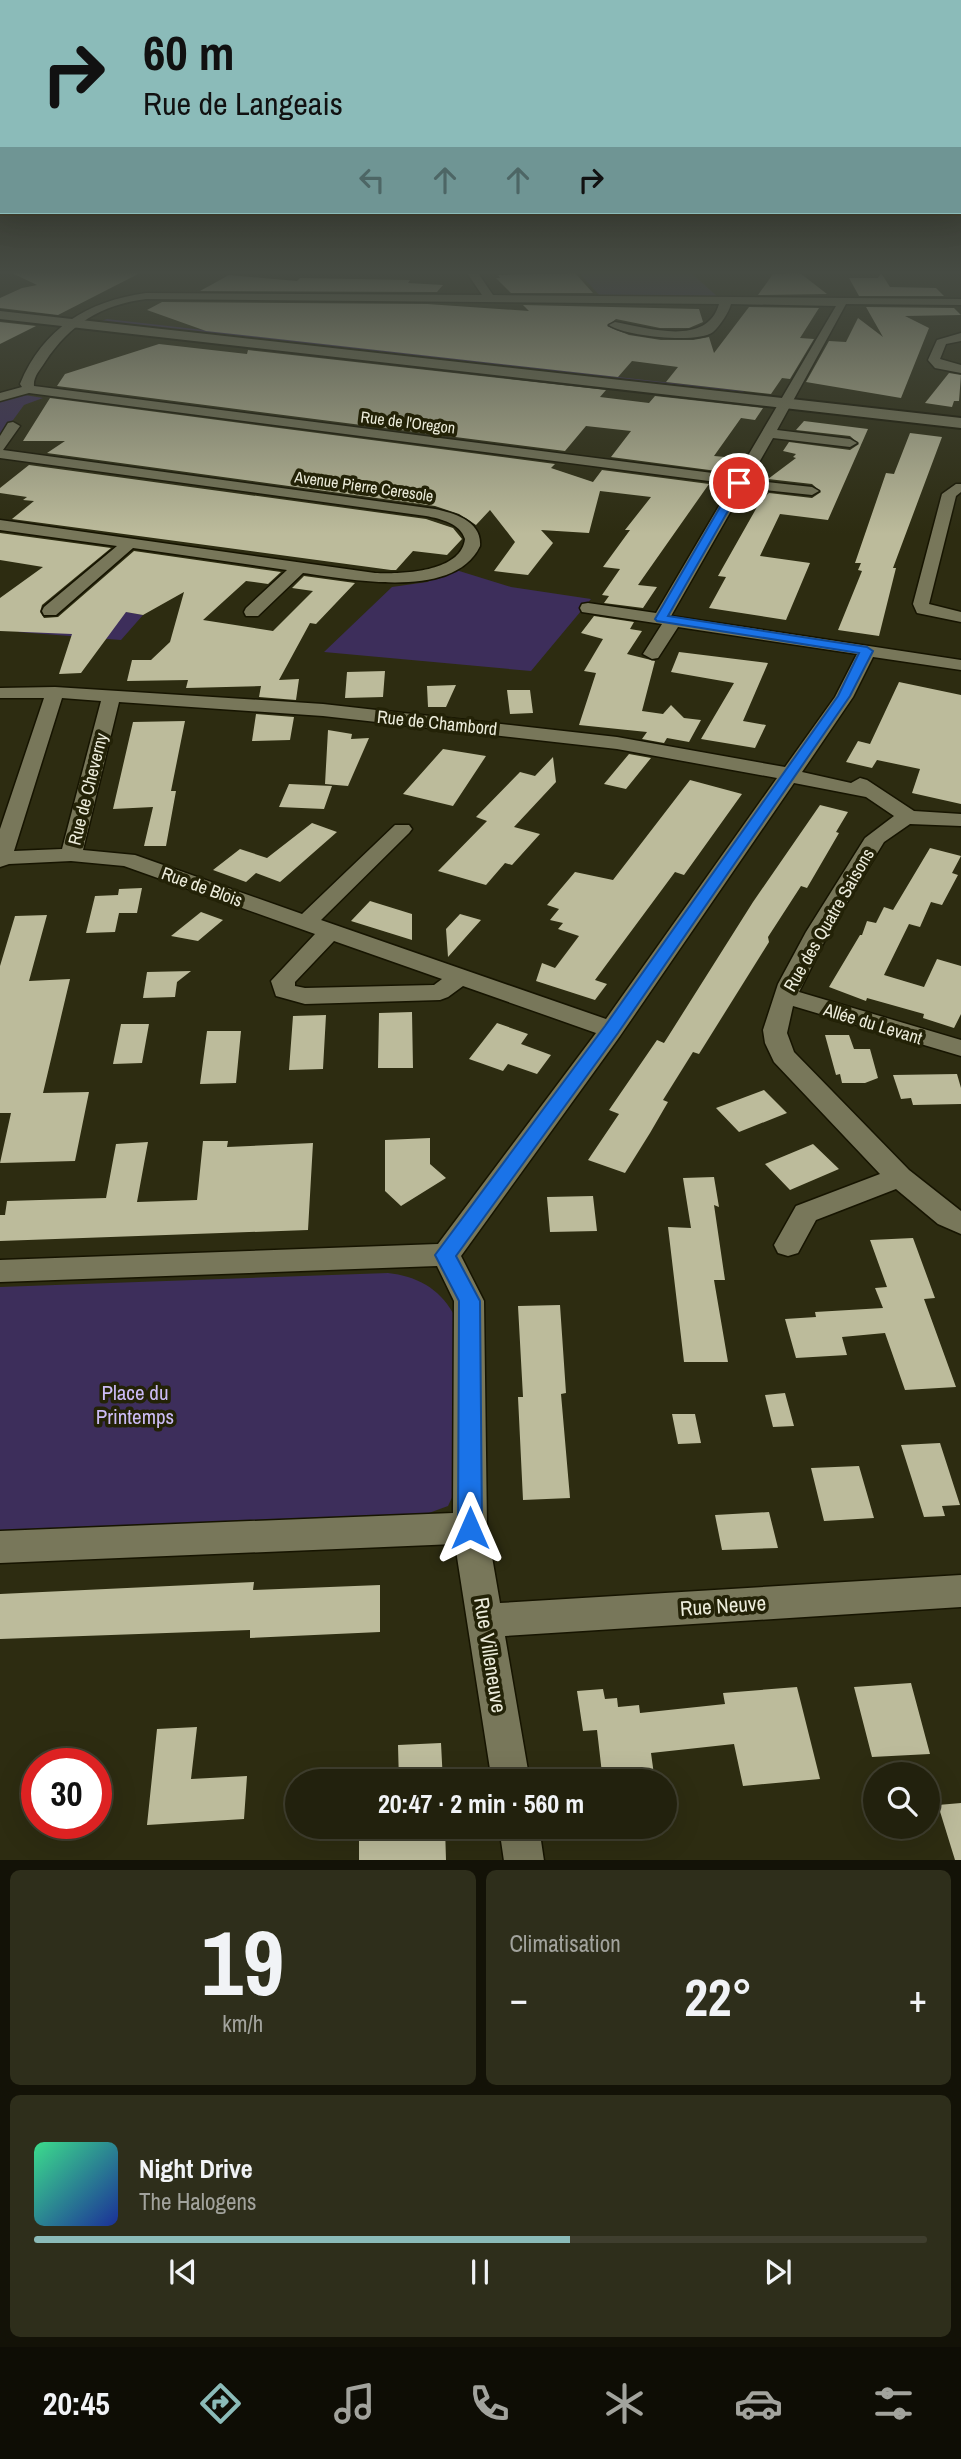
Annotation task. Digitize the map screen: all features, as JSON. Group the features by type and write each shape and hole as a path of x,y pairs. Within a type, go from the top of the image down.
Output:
{"street":[{"path":"0,397 29,389 27,379 40,360"},
{"path":"439,360 788,399 961,423"},
{"path":"652,654 667,620 740,482 811,360"},
{"path":"934,360 939,365 961,369"},
{"name":"Rue de l'Oregon","path":"29,389 740,482"},
{"path":"788,399 961,413"},
{"path":"2,455 13,426"},
{"path":"768,433 850,443"},
{"name":"Avenue Pierre Ceresole","path":"0,525 374,578 422,575 462,561 473,548 474,538 468,529 457,521 421,511 2,455"},
{"path":"740,482 812,491"},
{"path":"961,488 956,488 949,494 922,597 923,609 961,617"},
{"path":"50,611 130,543"},
{"path":"252,612 299,568"},
{"path":"922,597 961,603"},
{"path":"588,608 961,665"},
{"path":"446,1255 611,1030 844,696 867,651"},
{"name":"Rue de Chambord","path":"0,693 55,692 323,710 604,741 793,768 812,782 870,792 909,818"},
{"name":"Rue de Cheverny","path":"55,692 0,860 71,855 111,696"},
{"path":"909,818 961,820"},
{"name":"Rue des Quatre Saisons","path":"909,818 890,827 876,838 813,942 785,996 774,1033 783,1056 899,1177 948,1217 961,1223"},
{"path":"306,923 402,829"},
{"name":"Rue de Blois","path":"71,855 127,860 611,1030"},
{"path":"330,932 283,981 284,991 305,996 440,992 459,978"},
{"name":"Allée du Levant","path":"785,996 961,1048"},
{"path":"788,1245 806,1213 899,1177"},
{"path":"0,1271 446,1255"},
{"path":"0,1547 470,1528 469,1301 446,1255"},
{"name":"Rue Villeneuve","path":"470,1528 509,1769"},
{"name":"Rue Neuve","path":"485,1621 961,1591"},
{"path":"521,1839 524,1860"}],"green space":[{"path":"440,360 467,360 750,394"},
{"path":"19,394 43,398 24,405 0,438 0,399"},
{"path":"456,570 511,587 591,599 531,671 324,652 392,587 427,582"},
{"path":"116,610 143,615 121,640 18,632 36,618 57,621"},
{"name":"Place du Printemps","path":"388,1273 408,1277 426,1285 441,1297 453,1313 460,1480 448,1506 418,1517 0,1534 0,1287"}],"building":[{"path":"109,360 336,360 606,390 600,397 649,403 655,396 763,408 755,420 741,418 714,456 725,457 717,471 611,457 631,431 586,426 565,451 57,386 65,374"},
{"path":"464,360 802,360 790,379 782,378 771,394 666,382 678,367 632,361 618,377"},
{"path":"818,360 916,360 901,398 806,382"},
{"path":"949,373 961,375 959,401 954,401 952,407 925,403"},
{"path":"50,398 555,464 551,468 593,482 602,470 709,484 638,585 657,587 643,608 604,603 609,596 602,595 620,569 603,567 630,530 625,530 651,497 600,491 589,533 541,530 553,543 528,575 494,571 515,542 490,510 476,525 459,514 435,506 47,453 65,441 23,441"},
{"path":"804,421 868,429 828,520 780,514 760,556 810,563 786,620 709,608 726,577 718,576 761,500 769,493 812,498 821,492 812,484 768,479 796,458 793,457 796,454 783,451 789,442 850,450 859,444 850,436 796,430"},
{"path":"910,433 942,437 893,568 896,568 879,636 838,630 862,571 858,570 861,563 855,563 886,473 894,474"},
{"path":"29,465 426,519 453,528 462,539 447,555 413,551 396,570 391,570 12,519 34,501 23,500 27,497 0,493 0,488"},
{"path":"0,533 111,548 42,605 40,612 44,618 58,617 134,551 281,572 268,584 246,581 203,620 273,631 313,591 292,588 304,576 355,583 316,624 310,623 279,680 299,679 296,700 259,697 261,686 186,688 188,680 127,681 132,660 151,660 170,642 184,592 143,615 126,612 81,673 59,674 72,634 0,631 0,598 43,567 0,560"},
{"path":"594,616 634,622 630,629 642,631 627,654 655,661 642,711 663,714 671,705 684,718 701,720 689,742 667,738 664,743 642,739 647,732 579,725 596,673 584,671 603,639 581,633"},
{"path":"679,652 768,663 743,721 766,725 755,748 701,739 734,683 671,672"},
{"path":"385,671 383,697 345,698 347,672"},
{"path":"899,682 961,695 961,804 912,793 920,769 877,760 872,768 846,762 858,741 870,744"},
{"path":"456,685 446,707 428,707 427,686"},
{"path":"507,690 530,690 533,713 510,714"},
{"path":"256,714 294,717 290,740 252,741"},
{"path":"185,721 171,791 176,791 166,846 144,846 153,807 113,809 133,722"},
{"path":"328,730 352,734 351,739 369,738 348,786 325,784"},
{"path":"443,749 486,756 453,806 403,794"},
{"path":"629,754 651,758 626,789 604,784"},
{"path":"553,757 556,782 514,827 540,834 512,865 505,863 486,885 438,871 487,821 476,817 520,772 535,776"},
{"path":"690,780 742,794 684,875 675,872 595,980 607,984 595,1000 536,981 542,963 555,968 579,936 558,929 563,923 550,920 559,909 547,905 575,872 613,880"},
{"path":"289,784 332,786 324,809 279,807"},
{"path":"820,805 848,812 836,832 839,833 807,888 801,886 768,937 769,942 699,1054 693,1052 663,1100 668,1102 625,1173 588,1160 619,1114 609,1110 657,1040 664,1043 753,902"},
{"path":"312,823 337,832 280,882 256,873 246,882 213,870 240,849 267,858"},
{"path":"930,848 961,856 952,873 958,875 942,905 931,902 920,927 909,924 884,975 924,987 937,959 961,966 961,1014 954,1028 923,1018 924,1014 867,998 866,1001 829,987 862,935 867,921 876,923 884,907 893,910"},
{"path":"142,888 137,913 119,913 115,932 86,933 95,896 118,895 119,889"},
{"path":"370,901 412,914 412,940 351,921"},
{"path":"201,912 223,920 198,941 171,936"},
{"path":"460,914 481,920 448,957 446,929"},
{"path":"47,915 29,981 70,979 43,1093 89,1092 75,1161 0,1163 11,1113 0,1113 0,966 15,916"},
{"path":"191,971 177,982 175,997 143,998 147,972"},
{"path":"412,1012 413,1068 378,1068 379,1013"},
{"path":"326,1015 323,1069 289,1070 293,1016"},
{"path":"497,1023 528,1034 521,1044 551,1055 537,1074 508,1064 503,1071 469,1059"},
{"path":"121,1024 149,1024 142,1063 113,1064"},
{"path":"207,1031 241,1031 236,1083 200,1084"},
{"path":"825,1035 849,1035 854,1049 870,1049 878,1078 865,1083 842,1083 840,1074 836,1075"},
{"path":"957,1074 961,1088 961,1104 913,1105 911,1098 901,1099 893,1075"},
{"path":"764,1090 787,1113 739,1132 716,1108"},
{"path":"430,1138 430,1164 446,1178 401,1206 385,1191 385,1140"},
{"path":"203,1141 228,1141 227,1147 313,1143 308,1230 0,1241 0,1215 5,1215 7,1201 106,1198 116,1144 148,1142 137,1202 197,1200"},
{"path":"813,1144 839,1169 790,1190 765,1164"},
{"path":"714,1177 719,1207 714,1205 725,1280 714,1280 728,1362 684,1362 668,1227 691,1228 683,1178"},
{"path":"593,1196 597,1231 550,1232 547,1197"},
{"path":"913,1238 935,1298 924,1299 956,1387 905,1390 885,1333 842,1337 847,1355 796,1358 785,1319 816,1317 815,1312 883,1308 875,1288 887,1287 870,1240"},
{"path":"560,1305 566,1393 561,1394 570,1498 523,1500 518,1397 523,1397 518,1306"},
{"path":"785,1393 794,1426 773,1427 765,1395"},
{"path":"672,1414 695,1414 701,1443 678,1444"},
{"path":"940,1443 960,1505 942,1506 945,1516 924,1517 901,1445"},
{"path":"859,1466 874,1518 824,1521 811,1468"},
{"path":"769,1512 778,1548 722,1550 715,1515"},
{"path":"254,1582 253,1590 380,1585 380,1632 250,1638 250,1630 0,1639 0,1594"},
{"path":"911,1683 930,1754 872,1757 854,1687"},
{"path":"797,1687 820,1779 743,1786 734,1744 651,1753 653,1769 602,1769 597,1730 583,1731 577,1691 603,1689 605,1699 617,1698 618,1707 639,1705 640,1713 725,1704 723,1693"},
{"path":"197,1727 191,1779 247,1776 244,1819 147,1825 157,1729"},
{"path":"441,1743 442,1769 399,1769 398,1745"},
{"path":"961,1803 961,1860 955,1860 940,1805"},
{"path":"359,1839 445,1839 446,1860 359,1860"}],"route":[{"path":"470,1528 469,1301 446,1255 611,1030 844,696 867,651 661,619 739,483"}]}
